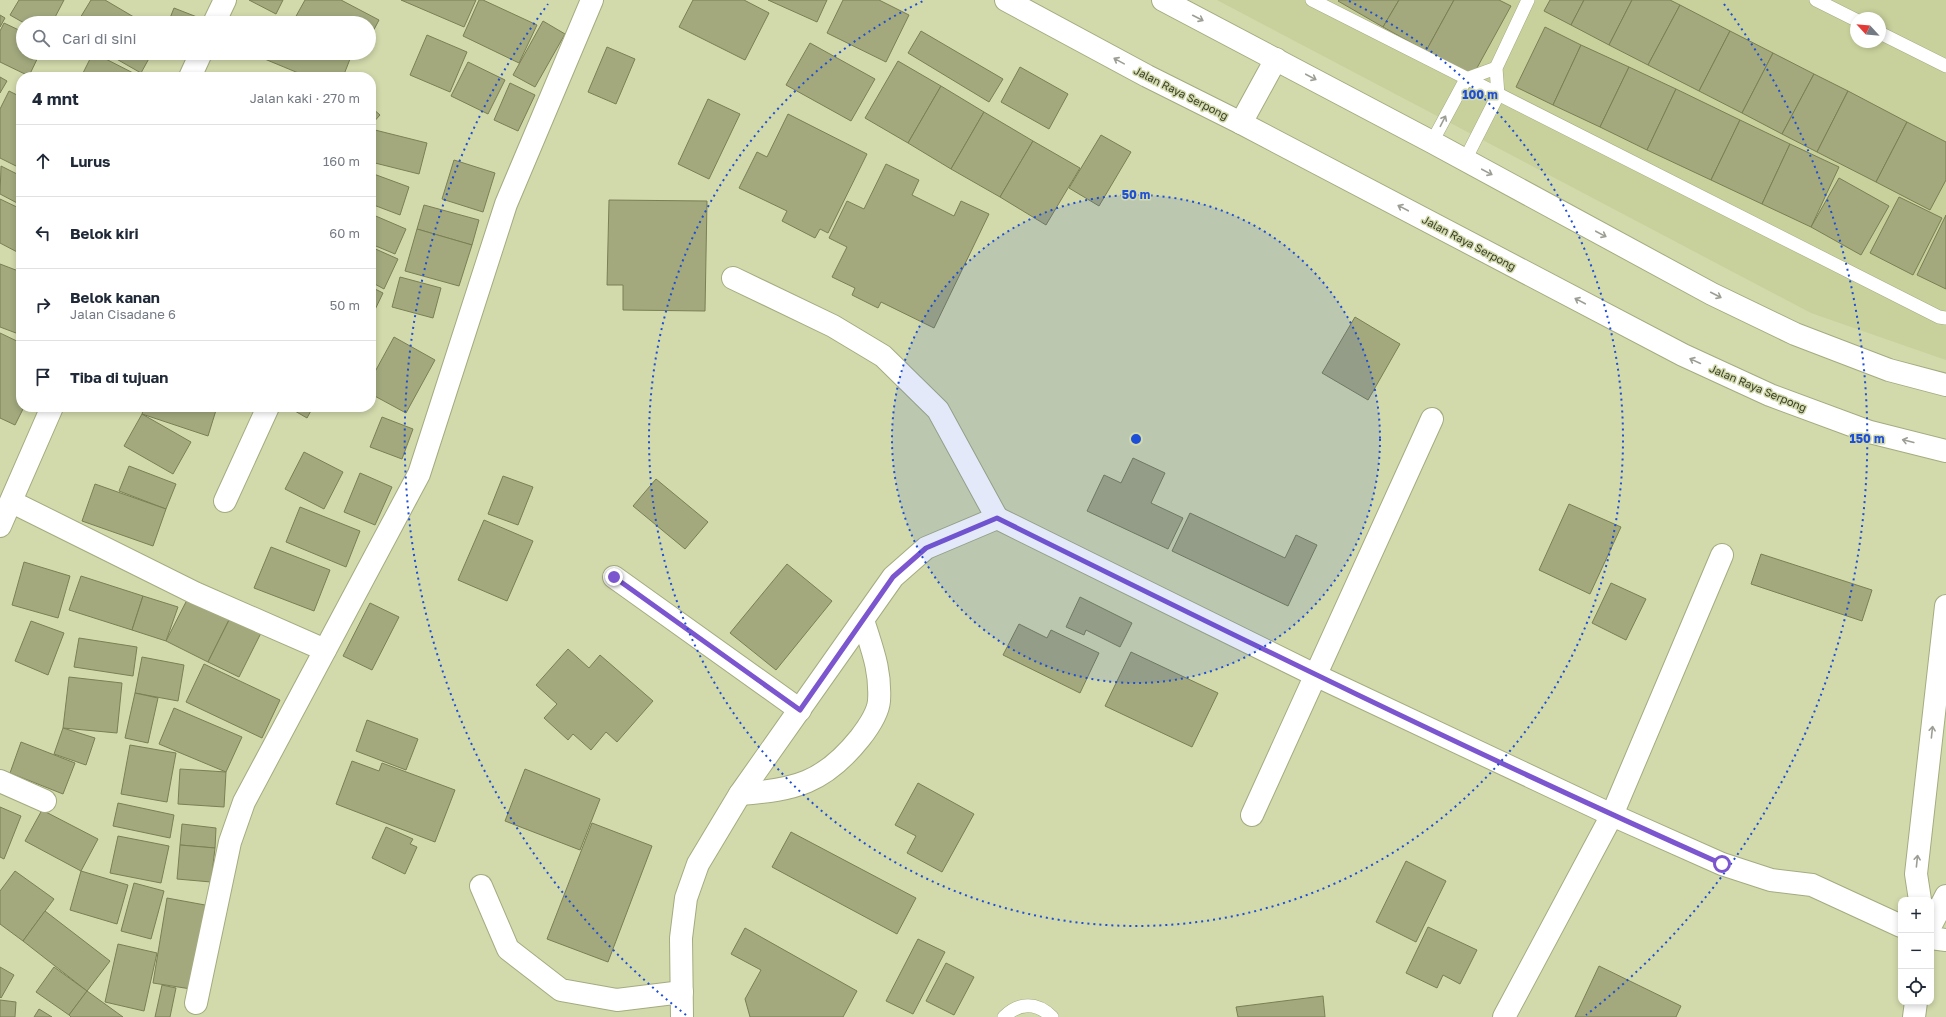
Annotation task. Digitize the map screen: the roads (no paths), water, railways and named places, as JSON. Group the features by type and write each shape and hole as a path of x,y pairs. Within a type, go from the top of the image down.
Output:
{"street":[{"path":"217,16 225,0"},
{"path":"196,1003 230,842 244,802 419,474 506,204 592,0"},
{"name":"Jalan Raya Serpong","path":"1006,0 1147,76 1683,355 1770,395 1870,432 1946,451"},
{"path":"1163,0 1432,142 1712,294 1795,334 1889,370 1946,385"},
{"path":"1240,124 1276,59"},
{"path":"192,72 198,60"},
{"path":"733,278 833,326 883,356 938,410 997,518 1316,675 1612,815 1722,864 1771,880 1812,885 1898,925"},
{"path":"0,526 12,502 50,412"},
{"path":"225,501 266,412"},
{"path":"1252,815 1432,420"},
{"path":"12,502 195,593 325,650"},
{"path":"682,1017 681,938 686,898 698,864 740,794 893,577 926,548 997,518"},
{"path":"1504,1017 1612,815 1722,555"},
{"path":"614,577 800,710"},
{"path":"1920,897 1916,874 1946,606"},
{"path":"740,794 778,791 804,783 827,772 851,750 868,728 879,702 878,664 863,620"},
{"path":"0,781 45,801"},
{"path":"481,886 508,949 561,990 617,1000 682,992"},
{"path":"1934,919 1946,896"},
{"path":"1934,938 1946,940"},
{"path":"1914,1017 1916,1005"}],"lane":[{"path":"1312,0 1939,317 1946,318"},
{"path":"1465,160 1498,95 1496,68 1528,0"},
{"path":"1816,0 1850,17"},
{"path":"1886,36 1946,66"},
{"path":"1432,142 1466,79 1496,68"},
{"path":"1004,1017 1019,1007 1028,1005 1041,1008 1052,1017"}]}
